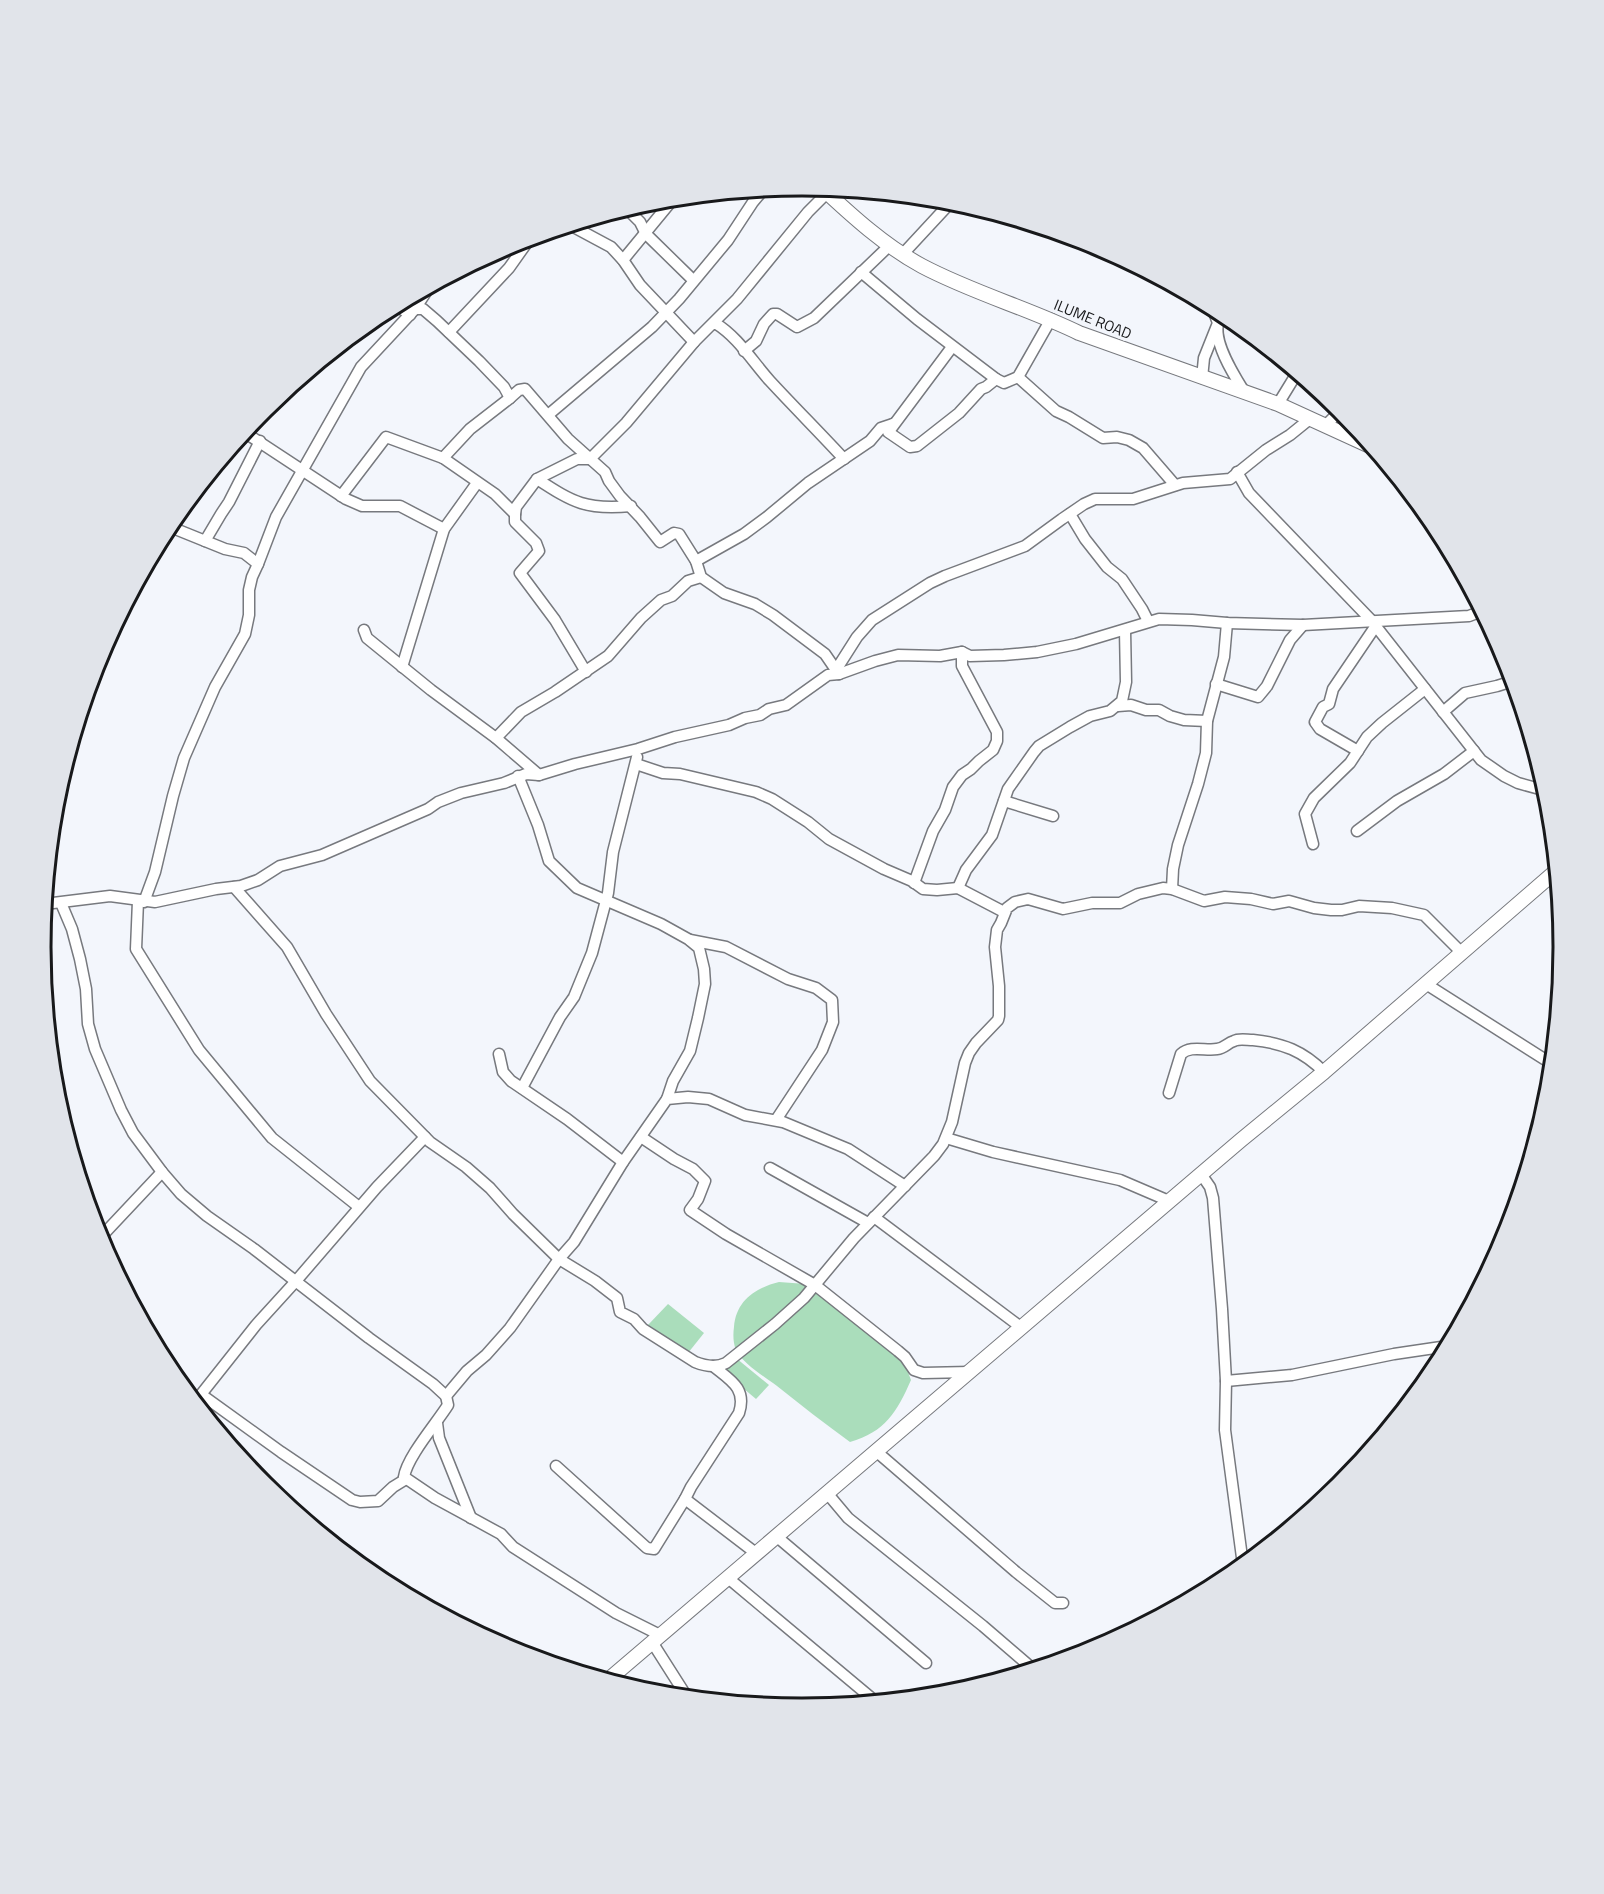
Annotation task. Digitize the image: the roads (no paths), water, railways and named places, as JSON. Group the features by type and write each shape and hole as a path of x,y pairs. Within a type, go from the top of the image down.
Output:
{"street":[{"path":"586,672 555,620 520,573 539,551 536,543 515,522 516,507 537,479 577,459 590,459 626,423 694,342 737,300 819,197"},
{"name":"ILUME ROAD","path":"832,197 902,255 967,288 1051,319 1079,333 1278,404 1354,439"},
{"path":"548,415 634,343 679,299 728,240 757,198"},
{"path":"623,260 666,208"},
{"path":"902,255 943,209"},
{"path":"633,215 646,234 693,280"},
{"path":"580,230 611,247 640,285 694,342"},
{"path":"744,351 756,341 764,324 773,314 798,327 814,318 889,246"},
{"path":"449,332 509,268 521,251"},
{"path":"861,272 952,347 1004,383 1018,377 1051,319"},
{"path":"359,1207 273,1138 198,1050 136,949 141,901 155,872 172,796 184,758 215,687 245,634 252,577 282,504 361,368 419,302"},
{"path":"407,310 412,312 423,309 504,387 510,398"},
{"path":"713,324 716,323 735,338 744,351 844,459"},
{"path":"1202,378 1204,358 1219,323"},
{"path":"1220,323 1217,335 1224,355 1245,393"},
{"path":"888,432 952,347"},
{"path":"1018,377 1056,411 1084,425 1103,438 1123,439 1143,448 1175,485"},
{"path":"888,432 910,447 917,446 959,413 981,389 996,379"},
{"path":"1278,404 1294,379"},
{"path":"443,458 470,429 519,390 525,389 568,439 605,472 620,496 660,542 674,533 680,534 696,561 701,577 724,593 755,604 773,615 825,654 838,672"},
{"path":"1326,425 1334,417"},
{"path":"838,672 857,637 872,620 930,583 1025,546 1095,499 1133,499 1175,485 1230,479 1311,418"},
{"path":"696,561 744,534 808,483 870,441 881,428 893,424 888,432"},
{"path":"252,436 341,496 362,506 400,506 444,529"},
{"path":"341,496 386,437 443,458 495,494 515,514"},
{"path":"205,541 229,502 260,441"},
{"path":"1238,472 1249,493 1373,624 1481,760 1504,776 1536,788"},
{"path":"537,479 561,494 586,505 606,508 631,506"},
{"path":"402,667 444,529 477,483"},
{"path":"1070,514 1085,539 1107,567 1122,579 1148,621"},
{"path":"178,530 225,549 244,553 258,564"},
{"path":"244,553 265,546"},
{"path":"496,738 521,712 608,656 641,618 661,600 672,596 688,581 701,577"},
{"path":"53,904 110,896 141,901 168,900 216,889 242,886 258,880 280,866 331,852 461,793 504,783 518,776 539,775 675,737 729,725 760,715 769,709 786,705 828,675 898,655 940,656 962,652 970,656 1037,652 1076,644 1148,621 1174,619 1303,625 1373,624 1475,614"},
{"path":"1172,889 1178,845 1206,753 1207,721 1224,657 1227,623"},
{"path":"1358,751 1320,729 1315,722 1323,707 1329,704 1333,690 1373,624"},
{"path":"1216,684 1258,697 1267,686 1290,640 1303,625"},
{"path":"364,630 367,638 448,704 496,738 539,775"},
{"path":"958,888 966,870 992,835 1008,789 1039,746 1090,716 1110,711 1122,701 1125,693 1125,630"},
{"path":"914,883 933,831 954,787 962,775 993,750 997,741 997,732 962,666 962,652"},
{"path":"1443,712 1465,693 1505,683"},
{"path":"1313,844 1305,819 1306,809 1314,798 1350,763 1367,737 1425,689"},
{"path":"1118,706 1131,705 1146,710 1159,710 1184,720 1207,721"},
{"path":"522,1088 560,1017 574,997 592,953 606,901 617,834 638,749"},
{"path":"1357,831 1397,801 1444,774 1474,751"},
{"path":"636,764 663,773 680,774 756,792 772,799 830,838 923,889 958,888 1004,912"},
{"path":"518,776 538,825 549,861 577,888 661,924 688,939 726,948 788,979 816,988 832,1000 832,1022 822,1050 776,1120"},
{"path":"1004,801 1053,816"},
{"path":"615,1674 1201,1174 1324,1072 1549,877"},
{"path":"234,887 287,947 326,1014 370,1082 437,1149 466,1167 490,1188 559,1259 595,1281 617,1298 620,1312 634,1319 643,1329 704,1366 726,1363 804,1298 871,1220 934,1156 946,1138 952,1122 965,1063 976,1043 998,1020 999,986 994,939 1004,912 1015,902 1028,899 1063,909 1092,903 1120,903 1138,894 1163,888 1204,901 1225,897 1273,904 1289,901 1322,909 1342,910 1359,906 1409,911 1424,915 1462,953"},
{"path":"61,903 72,929 80,959 86,989 88,1024 95,1049 133,1133 162,1172 207,1216 254,1249 446,1396 447,1405 406,1469 404,1477 406,1479 501,1534 513,1547 656,1638 683,1688"},
{"path":"446,1396 467,1371 510,1328 559,1259 574,1242 623,1162 668,1099 673,1081 690,1051 705,984 699,948 688,939"},
{"path":"1426,984 1545,1059"},
{"path":"1169,1094 1181,1054 1192,1049 1225,1048 1233,1041 1271,1042 1291,1048 1305,1055 1324,1072"},
{"path":"499,1054 505,1076 623,1162"},
{"path":"668,1099 688,1097 709,1099 745,1115 776,1120 848,1149 905,1186"},
{"path":"200,1396 256,1324 359,1207 425,1137"},
{"path":"641,1137 693,1169 705,1181 698,1199 690,1210 726,1234 815,1285 898,1351 917,1372 970,1372"},
{"path":"946,1138 993,1152 1120,1180 1169,1202"},
{"path":"770,1168 871,1220 1022,1328"},
{"path":"107,1231 162,1172"},
{"path":"1201,1174 1210,1187 1213,1198 1226,1381 1226,1430 1242,1555"},
{"path":"1226,1381 1292,1376 1394,1354 1436,1348"},
{"path":"556,1466 647,1548 654,1549 686,1499 691,1486 739,1413 742,1402 740,1391 713,1366"},
{"path":"204,1402 352,1500 378,1501 406,1479"},
{"path":"437,1423 440,1438 471,1518"},
{"path":"877,1452 1016,1572 1055,1603 1063,1603"},
{"path":"827,1493 848,1518 984,1626 1026,1663"},
{"path":"686,1499 757,1554"},
{"path":"776,1536 926,1663"},
{"path":"728,1578 867,1695"}]}
